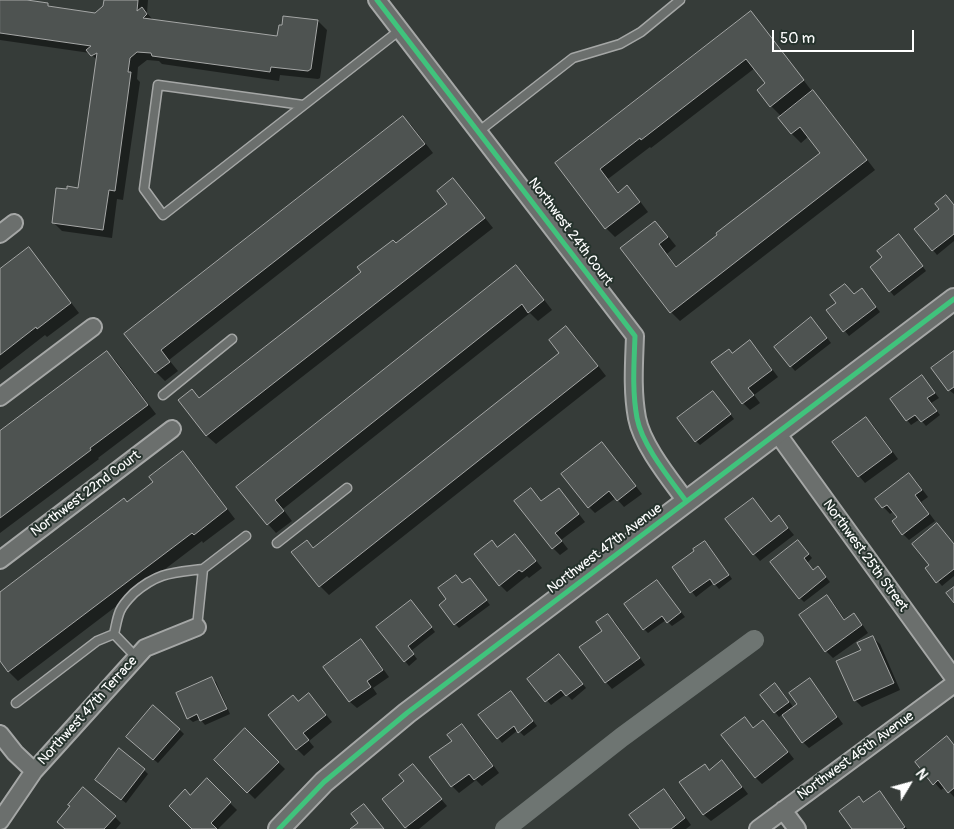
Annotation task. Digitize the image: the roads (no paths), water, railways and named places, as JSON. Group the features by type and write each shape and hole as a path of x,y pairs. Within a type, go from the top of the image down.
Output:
{"street":[{"name":"Northwest 24th Court","path":"377,0 635,336 633,390 637,420 646,442 686,501"},
{"path":"0,234 14,223"},
{"name":"Northwest 47th Avenue","path":"278,829 324,782 407,713 954,299"},
{"path":"0,396 92,327"},
{"name":"Northwest 22nd Court","path":"0,560 172,429"},
{"name":"Northwest 25th Street","path":"777,434 954,678"},
{"name":"Northwest 47th Terrace","path":"0,821 34,771 145,648 198,627"},
{"name":"Northwest 46th Avenue","path":"758,829 954,684"},
{"path":"0,734 14,753 34,771"},
{"path":"783,810 797,829"}],"lane":[{"path":"478,132 573,58 620,44 641,32 680,0"},
{"path":"303,106 158,85 144,189 163,215 303,106 400,30"},
{"path":"162,395 232,339"},
{"path":"277,543 347,488"},
{"path":"114,634 120,611 127,600 141,587 154,578 167,574 203,570 246,536"},
{"path":"198,627 203,570"},
{"path":"114,634 136,657"},
{"path":"16,703 97,640 114,634"}],"waterway":[{"path":"505,829 622,737 754,640"}]}
